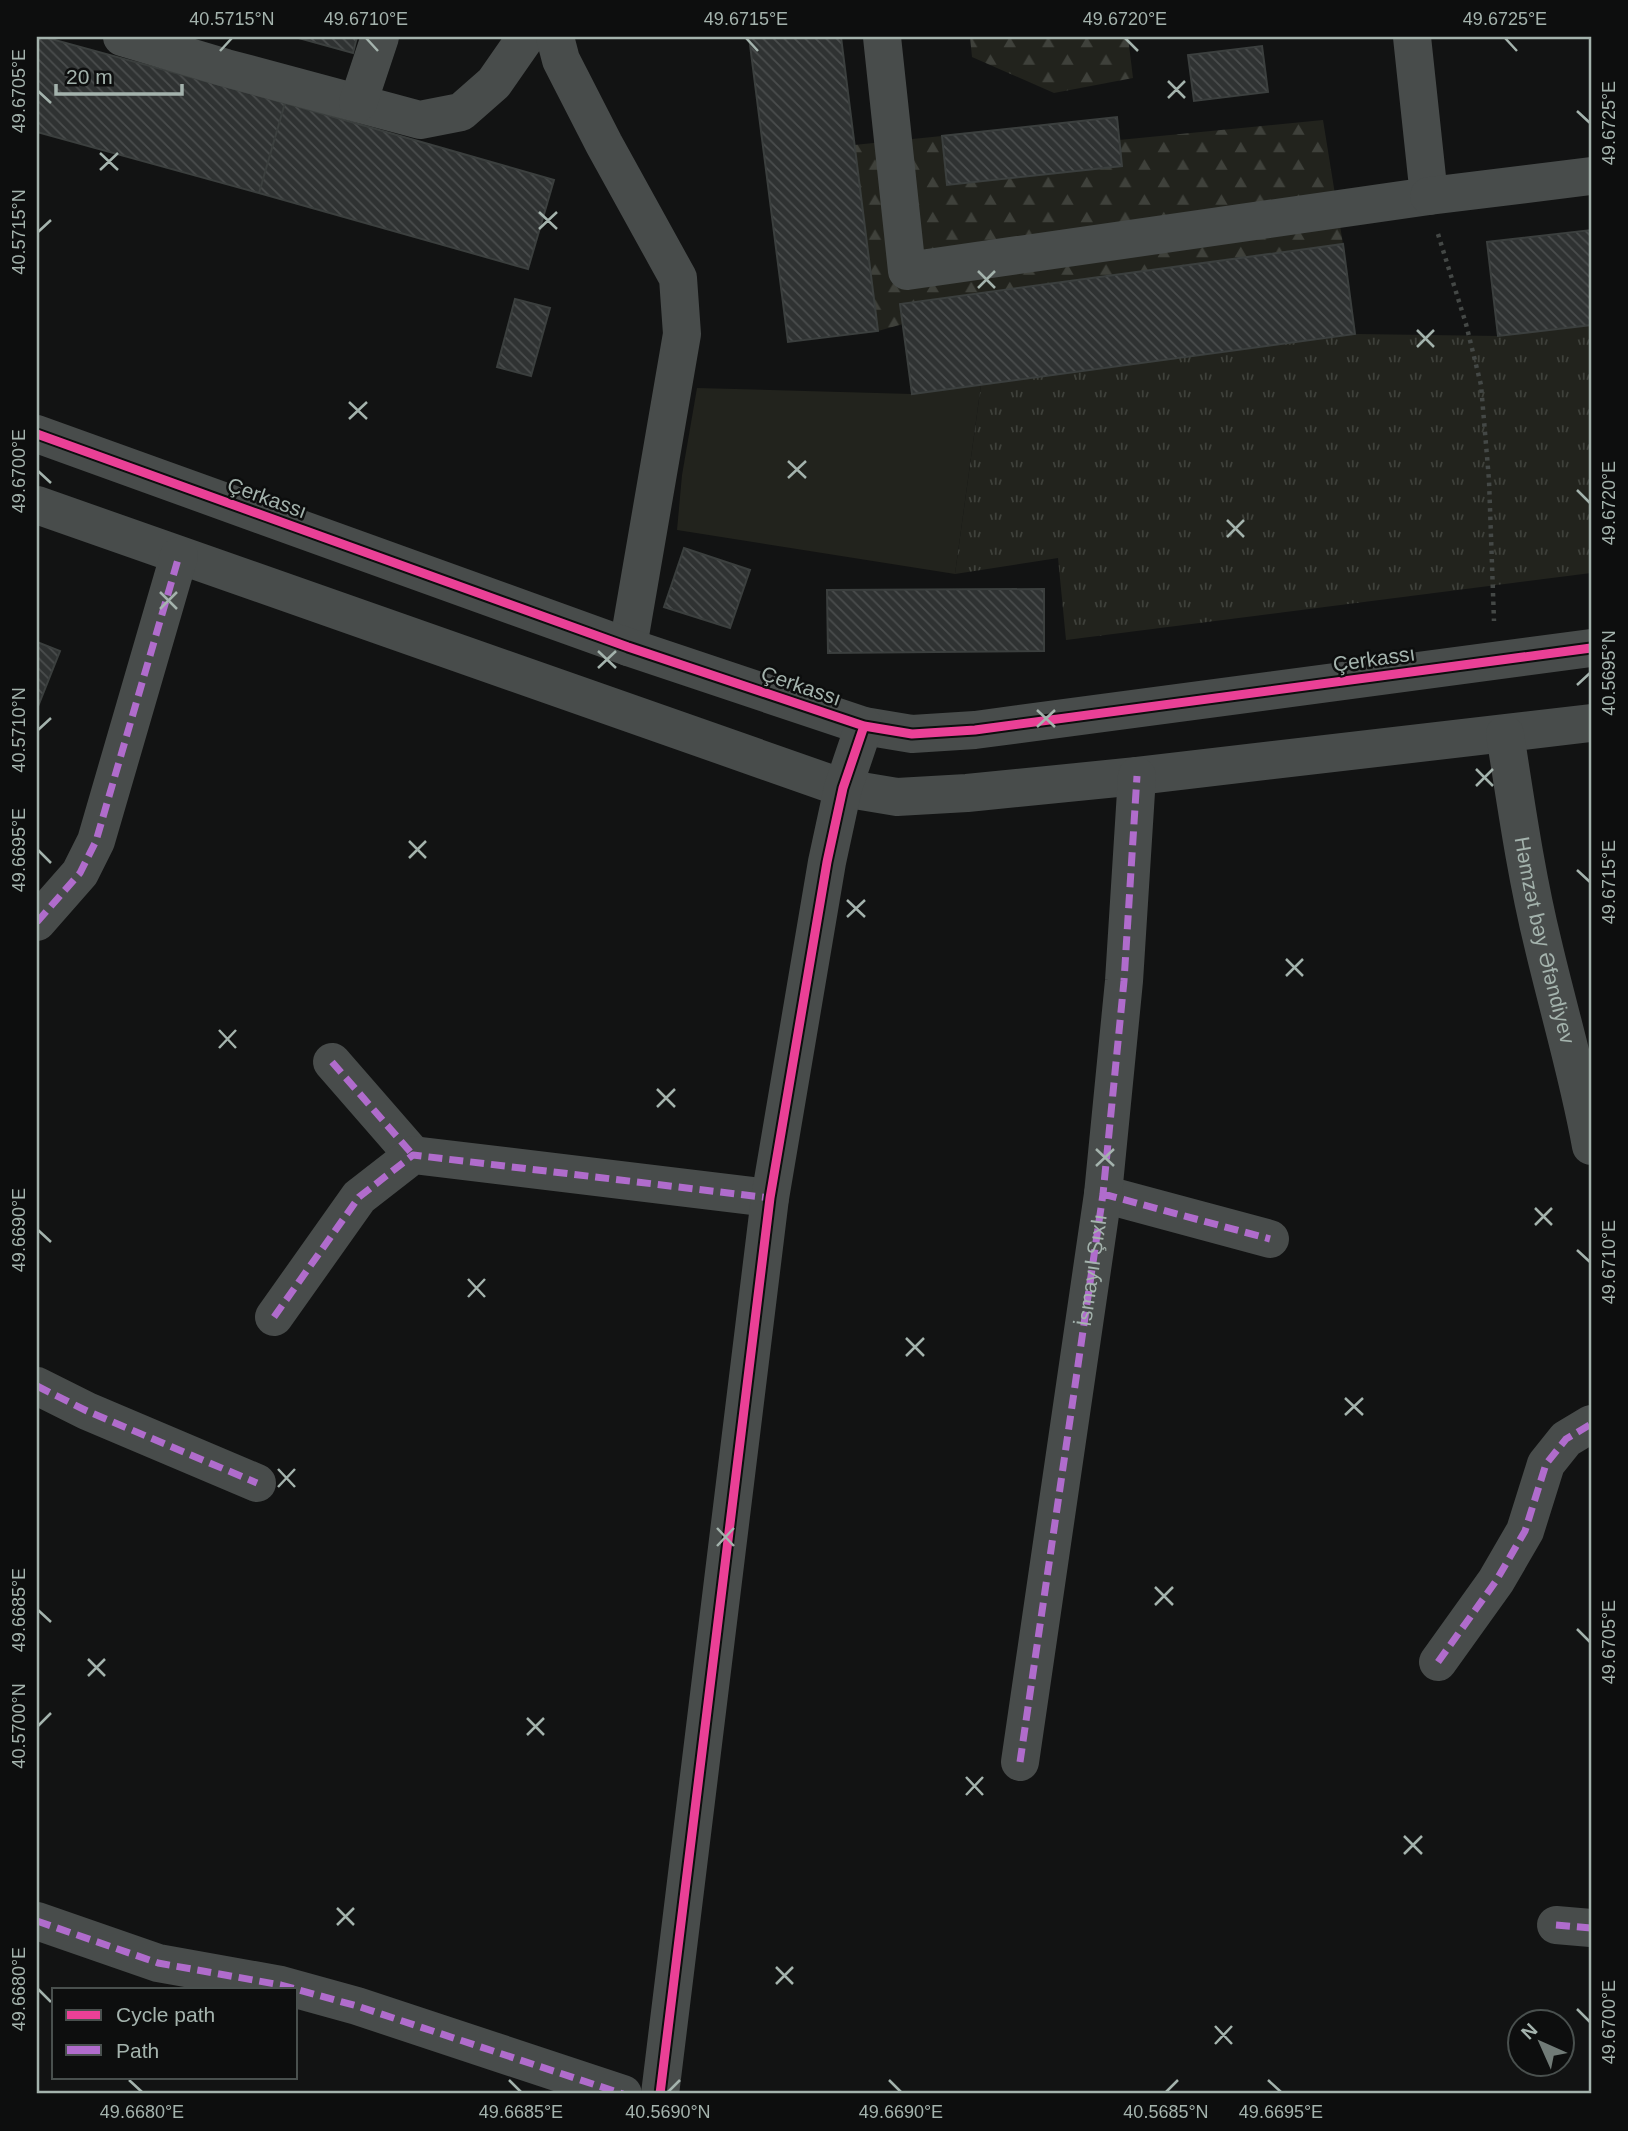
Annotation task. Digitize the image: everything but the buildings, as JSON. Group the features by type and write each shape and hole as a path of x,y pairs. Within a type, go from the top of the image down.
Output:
{"street":[{"path":"122,37 420,120 461,112 494,83 526,37"},
{"path":"358,103 380,37"},
{"path":"555,37 561,60 678,278 682,334 628,647"},
{"path":"882,37 907,271 1429,196 1591,176"},
{"path":"1412,37 1429,196"},
{"name":"Çerkassı","path":"37,434 628,647 864,726 912,734 975,730 1591,648"},
{"path":"37,505 843,788 897,797 1137,776 1591,723"},
{"path":"37,922 80,873 96,841 179,556"},
{"path":"660,2094 770,1198 827,862 843,788 864,726"},
{"name":"Həmzət bəy Əfəndiyev","path":"1505,734 1527,871 1542,943 1584,1102 1591,1146"},
{"name":"İsmayıl Şıxlı","path":"1020,1762 1103,1194 1124,981 1137,776"},
{"path":"332,1062 413,1155 770,1198"},
{"path":"274,1317 359,1197 413,1155"},
{"path":"1103,1194 1270,1239"},
{"path":"37,1386 86,1411 257,1483"},
{"path":"1438,1662 1496,1581 1525,1531 1546,1464 1566,1439 1591,1424"},
{"path":"37,1921 158,1963 292,1988"},
{"path":"298,1990 357,2006 623,2094"}],"path":[{"path":"1429,196 1481,386 1489,480 1496,661"}],"green space":[{"path":"970,37 1128,37 1133,78 1054,93 972,57"},
{"path":"1323,120 1343,244 901,304 903,324 878,331 854,145 942,136 948,185 1122,166 1119,140"},
{"path":"1591,325 1591,573 1066,640 1058,558 955,574 981,385 1355,334 1498,336"},
{"path":"981,385 955,574 677,530 682,475 697,388 912,394"}],"marked path":[{"path":"37,922 80,873 96,841 179,556"},
{"path":"1020,1762 1103,1194 1124,981 1137,776"},
{"path":"332,1062 413,1155"},
{"path":"274,1317 359,1197 413,1155 770,1198"},
{"path":"1103,1194 1270,1239"},
{"path":"37,1386 87,1411 257,1483"},
{"path":"1438,1662 1496,1581 1525,1531 1546,1464 1566,1439 1591,1424"},
{"path":"37,1921 158,1963 292,1988"},
{"path":"1556,1925 1591,1928"},
{"path":"298,1990 357,2006 623,2094"}],"cycle path":[{"path":"37,434 628,647 864,726 912,734 975,730 1591,648"},
{"path":"660,2094 770,1198 827,862 843,788 864,726"}]}
